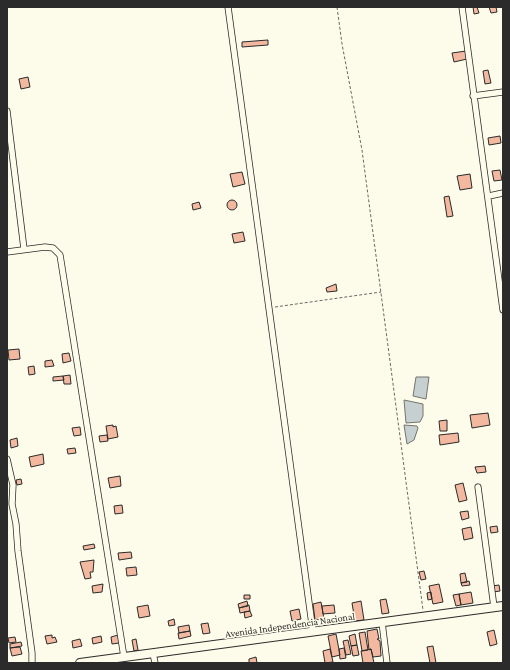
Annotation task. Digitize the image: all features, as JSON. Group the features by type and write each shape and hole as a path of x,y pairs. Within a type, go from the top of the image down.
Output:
{"main road":[{"name":"Avenida Independencia Nacional","path":"80,663 503,606"}],"street":[{"path":"228,7 313,632"},
{"path":"462,7 489,196 503,310"},
{"path":"474,96 503,92"},
{"path":"7,111 24,249"},
{"path":"489,196 503,194"},
{"path":"7,252 24,249 53,248 60,255 124,657"},
{"path":"7,459 13,485 12,504 16,524 32,663"},
{"path":"478,487 494,608"},
{"path":"382,622 387,663"},
{"path":"153,653 155,663"}],"path":[{"path":"338,7 342,44 362,150 420,591 425,617"},
{"path":"269,308 381,292"}],"shaded area":[{"path":"416,377 429,377 426,399 413,396"},
{"path":"404,400 423,404 423,416 420,422 406,423"},
{"path":"404,425 417,426 418,428 414,440 407,444"}],"building":[{"path":"473,7 477,7 479,13 474,14"},
{"path":"489,7 496,7 497,12 491,13"},
{"path":"268,40 268,45 242,47 242,42"},
{"path":"466,51 467,59 454,62 452,53"},
{"path":"488,70 491,83 485,84 483,71"},
{"path":"28,77 30,87 21,89 19,79"},
{"path":"500,136 501,143 489,145 488,138"},
{"path":"500,170 502,180 494,181 492,171"},
{"path":"242,172 245,184 233,187 230,174"},
{"path":"470,174 472,188 460,190 457,176"},
{"path":"449,196 453,216 447,217 444,197"},
{"path":"232,200 237,205 232,210 227,205"},
{"path":"199,202 201,208 193,210 192,204"},
{"path":"243,232 245,241 234,243 232,234"},
{"path":"336,284 337,291 327,292 326,288"},
{"path":"19,349 20,359 9,360 8,350"},
{"path":"69,353 71,361 63,363 62,354"},
{"path":"52,360 54,366 45,367 45,361"},
{"path":"34,366 35,374 29,375 28,367"},
{"path":"70,375 71,384 64,384 63,376"},
{"path":"63,376 64,380 53,381 53,377"},
{"path":"488,413 490,425 472,428 470,415"},
{"path":"447,420 447,431 440,431 439,421"},
{"path":"113,425 113,427 116,426 118,437 108,439 106,426"},
{"path":"80,427 81,435 74,436 72,428"},
{"path":"458,433 459,442 440,445 439,435"},
{"path":"107,435 108,441 100,442 99,436"},
{"path":"17,438 18,446 11,448 10,440"},
{"path":"75,448 76,453 68,454 67,449"},
{"path":"43,454 44,464 31,467 29,457"},
{"path":"485,466 486,472 477,473 475,467"},
{"path":"120,476 121,486 110,488 108,478"},
{"path":"21,479 22,484 17,485 16,480"},
{"path":"463,483 467,500 459,502 455,485"},
{"path":"122,505 123,513 115,514 114,506"},
{"path":"468,511 469,518 462,520 460,512"},
{"path":"497,526 498,532 491,533 490,527"},
{"path":"471,527 473,538 464,540 462,529"},
{"path":"94,544 95,548 84,550 83,546"},
{"path":"131,552 132,558 119,560 118,553"},
{"path":"94,560 93,572 90,572 91,578 85,579 80,562"},
{"path":"136,567 137,575 127,576 126,568"},
{"path":"424,571 426,579 421,580 419,572"},
{"path":"465,573 467,582 461,583 460,574"},
{"path":"469,581 470,585 462,586 461,583"},
{"path":"103,584 102,592 93,593 92,586"},
{"path":"439,584 443,602 433,604 429,586"},
{"path":"499,585 500,591 493,592 492,586"},
{"path":"431,592 432,599 428,600 427,593"},
{"path":"471,592 473,603 461,605 459,594"},
{"path":"459,594 461,605 456,606 453,595"},
{"path":"244,595 250,595 250,599 244,599"},
{"path":"386,599 389,613 382,614 380,600"},
{"path":"247,601 248,606 239,608 238,604"},
{"path":"361,601 364,620 355,621 352,603"},
{"path":"321,602 324,619 315,620 313,604"},
{"path":"148,605 150,616 139,618 137,607"},
{"path":"249,605 250,611 240,613 239,608"},
{"path":"334,605 335,613 323,614 322,606"},
{"path":"299,609 301,619 292,621 290,611"},
{"path":"250,611 252,616 245,618 244,612"},
{"path":"174,619 175,625 169,626 168,621"},
{"path":"208,623 210,633 203,634 201,624"},
{"path":"189,625 190,631 179,633 178,627"},
{"path":"377,629 379,639 377,639 380,641 381,656 373,657 371,649 369,650 367,631"},
{"path":"494,630 497,644 490,646 487,632"},
{"path":"190,631 191,636 179,639 178,633"},
{"path":"365,632 368,650 362,651 359,633"},
{"path":"336,634 340,655 332,657 328,636"},
{"path":"355,634 357,645 351,646 349,636"},
{"path":"52,635 52,638 55,637 57,642 47,644 45,636"},
{"path":"118,635 119,643 112,644 111,637"},
{"path":"101,636 102,642 93,644 92,638"},
{"path":"15,637 16,642 9,643 8,638"},
{"path":"80,639 82,646 73,648 72,641"},
{"path":"136,639 138,650 134,651 132,640"},
{"path":"348,640 351,654 346,655 343,641"},
{"path":"21,642 22,646 10,648 10,644"},
{"path":"357,645 359,655 353,656 351,646"},
{"path":"433,646 436,663 430,663 427,647"},
{"path":"20,647 22,654 12,656 10,648"},
{"path":"344,648 346,658 340,659 339,649"},
{"path":"330,649 333,662 325,663 323,651"},
{"path":"371,649 374,663 363,663 361,651"},
{"path":"256,657 257,663 249,663 249,659"}]}
